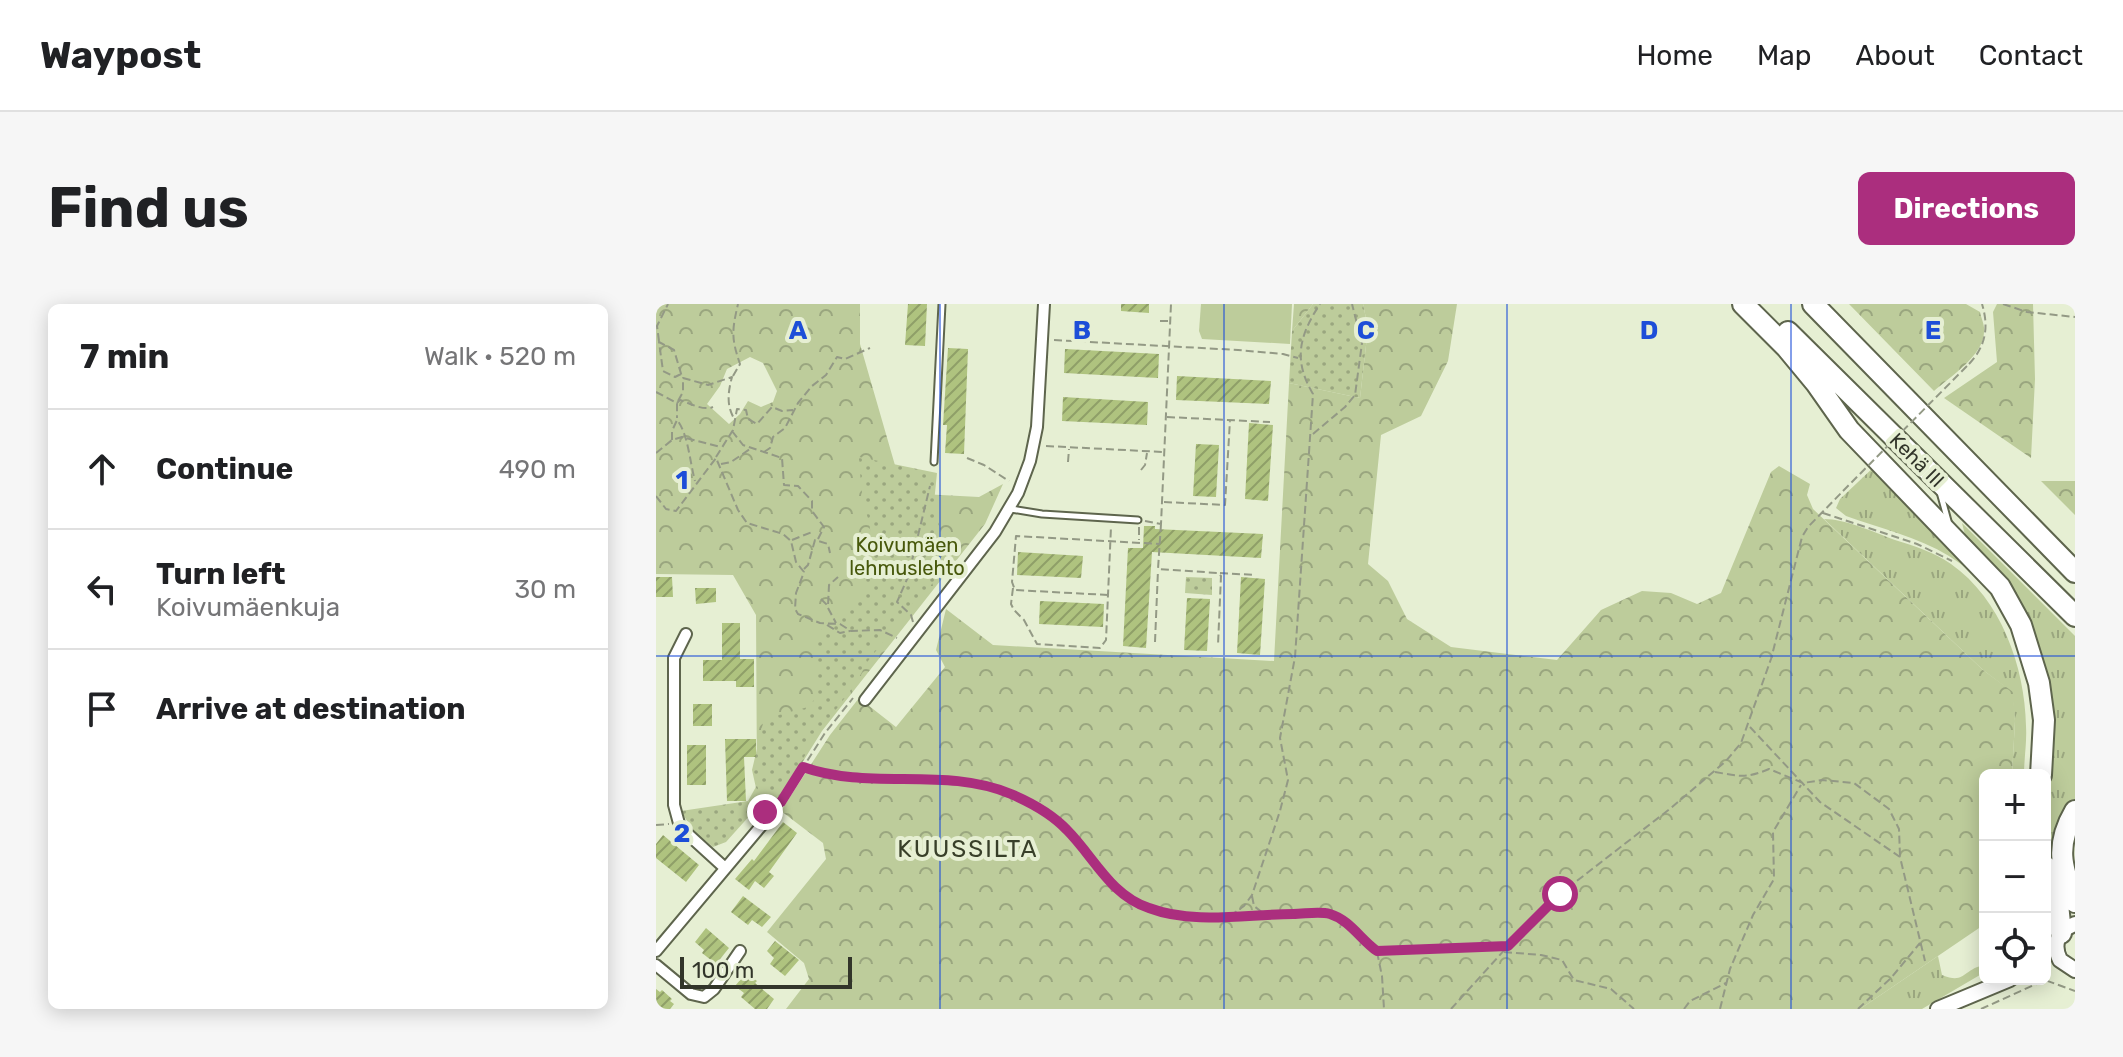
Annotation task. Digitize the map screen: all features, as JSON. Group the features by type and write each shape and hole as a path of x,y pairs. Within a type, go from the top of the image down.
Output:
{"highway":[{"path":"1743,304 1787,348 1849,430 2000,587 2029,645 2042,702 2041,769"},
{"name":"Kehä III","path":"1760,304 2075,616"},
{"name":"Kehä III","path":"1813,304 2075,572"},
{"path":"2058,599 2075,622"},
{"path":"2075,811 2061,847 2067,883 2075,902"},
{"path":"2051,884 2058,904 2060,935"}],"main road":[{"path":"2051,966 2060,935"},
{"path":"2051,971 2075,970"},
{"path":"1938,1009 1989,985"}],"street":[{"path":"860,698 995,532 1010,508 1034,445 1044,304"},
{"path":"686,634 674,658 674,805 680,827 725,868"},
{"path":"656,951 766,821"},
{"path":"656,965 691,994 704,997 714,989 740,951"}],"lane":[{"path":"934,462 942,304"},
{"path":"1937,479 1952,535"},
{"path":"1010,508 1042,514 1138,520"}],"path":[{"path":"668,304 656,326 663,371 708,385 732,377 738,371 740,364 732,331 738,304"},
{"path":"1155,642 1171,304"},
{"path":"1229,916 1244,906 1252,895 1288,780 1280,738 1295,657 1313,394 1301,374 1300,359 1307,323 1320,304"},
{"path":"1310,436 1355,395 1362,343 1352,304"},
{"path":"1451,1009 1560,894 1713,772 1741,743 1771,659 1797,550 1805,531 1980,351 1985,339 1986,316 1982,304"},
{"path":"2003,304 2027,312 2075,317"},
{"path":"1160,321 1170,321"},
{"path":"1042,340 1283,354 1300,359"},
{"path":"659,342 674,350 682,376 683,392 677,402 672,440"},
{"path":"764,453 770,448 773,437 785,428 793,410 812,386 832,368 837,357 845,359 870,348"},
{"path":"732,377 728,401 729,412 735,421"},
{"path":"656,392 677,402 683,400 690,405 708,409 713,407"},
{"path":"656,496 664,507 674,512 717,460 732,431 737,409 746,410 748,419 757,424 772,407 782,411 793,410"},
{"path":"1165,416 1270,422"},
{"path":"677,420 685,436 696,482"},
{"path":"1162,501 1225,505 1230,420"},
{"path":"732,431 741,444 782,458 784,485 798,486 811,498 812,511 824,527 813,542 808,565 803,570 796,593 796,611 811,620 837,623"},
{"path":"656,453 672,440 685,436 695,442 722,447"},
{"path":"715,445 719,454"},
{"path":"1034,445 1163,452"},
{"path":"1068,462 1069,448"},
{"path":"717,460 731,462 751,449"},
{"path":"1141,470 1147,451"},
{"path":"967,458 1010,481 1006,490"},
{"path":"717,460 738,510 747,523 783,534 791,541 796,550 796,562 803,570"},
{"path":"921,613 913,623 911,615 897,602 916,549 930,486"},
{"path":"1822,512 1917,544 1961,567"},
{"path":"1111,518 1110,540 1108,595 1106,640 1100,648 1037,644 1024,620 1014,610 1016,536 1110,540 1160,544"},
{"path":"1139,542 1138,520 1161,524"},
{"path":"791,541 812,532"},
{"path":"818,539 829,545 830,553"},
{"path":"1158,569 1255,575"},
{"path":"1218,573 1221,576 1218,645"},
{"path":"828,606 829,585 838,577"},
{"path":"1013,587 1020,591 1108,595"},
{"path":"821,599 837,623 851,631"},
{"path":"826,624 840,633 880,630 901,639"},
{"path":"766,821 765,812 781,802 825,733 860,698"},
{"path":"1748,725 1820,802 1900,857"},
{"path":"803,767 838,777 957,781 993,787 1047,813 1066,829 1112,885 1139,904 1173,915 1330,914 1355,930 1377,951 1384,1009"},
{"path":"1713,772 1750,777 1769,769 1803,783 1822,780 1854,783 1889,809 1899,829 1900,857 1925,961"},
{"path":"1720,1009 1753,915 1774,879 1773,832 1803,783"},
{"path":"1252,895 1254,906 1265,914"},
{"path":"1858,1009 1891,978 1921,942"},
{"path":"1377,951 1508,946"},
{"path":"1502,952 1562,960 1574,980 1611,989 1634,1009"},
{"path":"2051,973 2075,991"},
{"path":"1684,1009 1690,1001 1727,982"},
{"path":"1981,1009 2024,985"}],"green space":[{"path":"656,304 860,304 860,344 903,493 979,497 1003,484 985,524 822,731 779,800 760,813 748,801 757,785 756,615 733,575 656,574","holes":["750,357 763,363 777,391 773,402 761,407 748,401 729,424 707,404 727,369"]},
{"path":"1201,304 1292,304 1290,344 1202,339 1199,331"},
{"path":"1294,304 1313,304 1292,331"},
{"path":"1313,304 1363,304 1368,328 1360,398 1289,383 1292,331"},
{"path":"1363,304 1457,304 1448,361 1421,416 1381,435 1368,564 1388,581 1407,619 1451,647 1557,660 1601,610 1642,591 1671,593 1697,604 1721,593 1771,472 1779,466 1810,484 1807,495 1813,509 1983,670 2013,692 2012,769 1979,769 1979,928 1860,1009 786,1009 809,979 804,963 767,932 826,859 823,843 781,811 830,735 859,698 896,727 945,667 936,650 946,609 993,645 1274,661 1289,383 1360,398 1368,328"},
{"path":"1849,304 1966,304 1980,312 1984,327 1983,341 1965,365 1934,391"},
{"path":"1997,304 2033,304 2035,379 2031,458 1944,398 1997,362 1993,312"},
{"name":"Koivumäen lehmuslehto","path":"859,457 937,473 934,503 949,567 915,601 868,661 856,683 819,732 783,792 772,801 756,788 752,770 764,719 808,707 815,699 817,634 864,588 872,544 862,501"},
{"path":"1875,466 1977,569 2011,621 2036,702 2036,769 2031,769 2032,714 2028,683 2009,624 1993,598 1974,575 1949,556 1912,538 1846,516 1836,508 1840,499"},
{"path":"2041,481 2075,481 2075,515"},
{"path":"1824,519 1860,526 1938,556 1969,579 1984,596 2007,636 2021,681 2025,704 2024,769 2012,769 2015,721 2012,692 1983,670"},
{"path":"1962,523 2075,636 2075,801 2057,861 2051,865 2049,695 1966,539"},
{"path":"1186,577 1212,578 1212,595 1185,593"},
{"path":"748,801 755,808 752,813 726,842 713,847 693,831 681,811"},
{"path":"1938,956 1942,975 1950,978 1960,977 1979,967 1979,976 1922,1009 1860,1009"}],"building":[{"path":"908,304 927,304 925,346 905,345"},
{"path":"1121,304 1149,304 1149,313 1121,311"},
{"path":"948,348 968,349 964,454 945,453 947,425 943,425"},
{"path":"1065,349 1159,354 1158,378 1064,373"},
{"path":"1177,376 1271,381 1269,404 1176,400"},
{"path":"1063,397 1148,402 1147,425 1062,421"},
{"path":"1249,423 1273,425 1268,501 1245,499"},
{"path":"1196,444 1219,445 1216,497 1193,496"},
{"path":"1144,526 1263,534 1261,558 1152,552 1146,648 1123,646 1128,548 1143,548"},
{"path":"1018,552 1083,556 1081,578 1017,575"},
{"path":"656,577 672,577 673,597 656,597"},
{"path":"1241,577 1265,579 1260,655 1237,653"},
{"path":"695,588 716,588 716,602 696,604"},
{"path":"1187,598 1210,599 1207,651 1184,650"},
{"path":"1040,601 1104,604 1103,627 1039,624"},
{"path":"722,623 740,623 740,659 754,659 754,687 736,687 736,681 703,681 703,660 722,660"},
{"path":"693,704 712,704 712,726 693,726"},
{"path":"725,739 756,739 756,757 744,757 746,801 727,801"},
{"path":"687,745 706,745 706,785 687,785"},
{"path":"783,822 797,833 769,872 774,876 764,888 755,881 749,890 735,879 752,859 754,861"},
{"path":"663,835 699,865 686,882 656,858 656,844"},
{"path":"743,896 771,917 762,927 752,920 748,925 731,912"},
{"path":"706,928 729,948 716,964 702,953 704,950 695,942"},
{"path":"775,941 799,960 785,976 770,964 774,958 767,951"},
{"path":"746,973 774,999 767,1009 755,1009 741,997 744,993 735,986"},
{"path":"656,989 672,999 670,1001 674,1004 670,1009 656,1009"}],"district":[{"name":"KUUSSILTA","path":"968,849"}],"route":[{"path":"765,812 781,802 803,767 821,774 852,779 898,778 980,784 1013,795 1047,813 1087,852 1112,885 1128,898 1150,909 1187,916 1330,914 1355,930 1377,951 1508,946 1560,894"}]}
